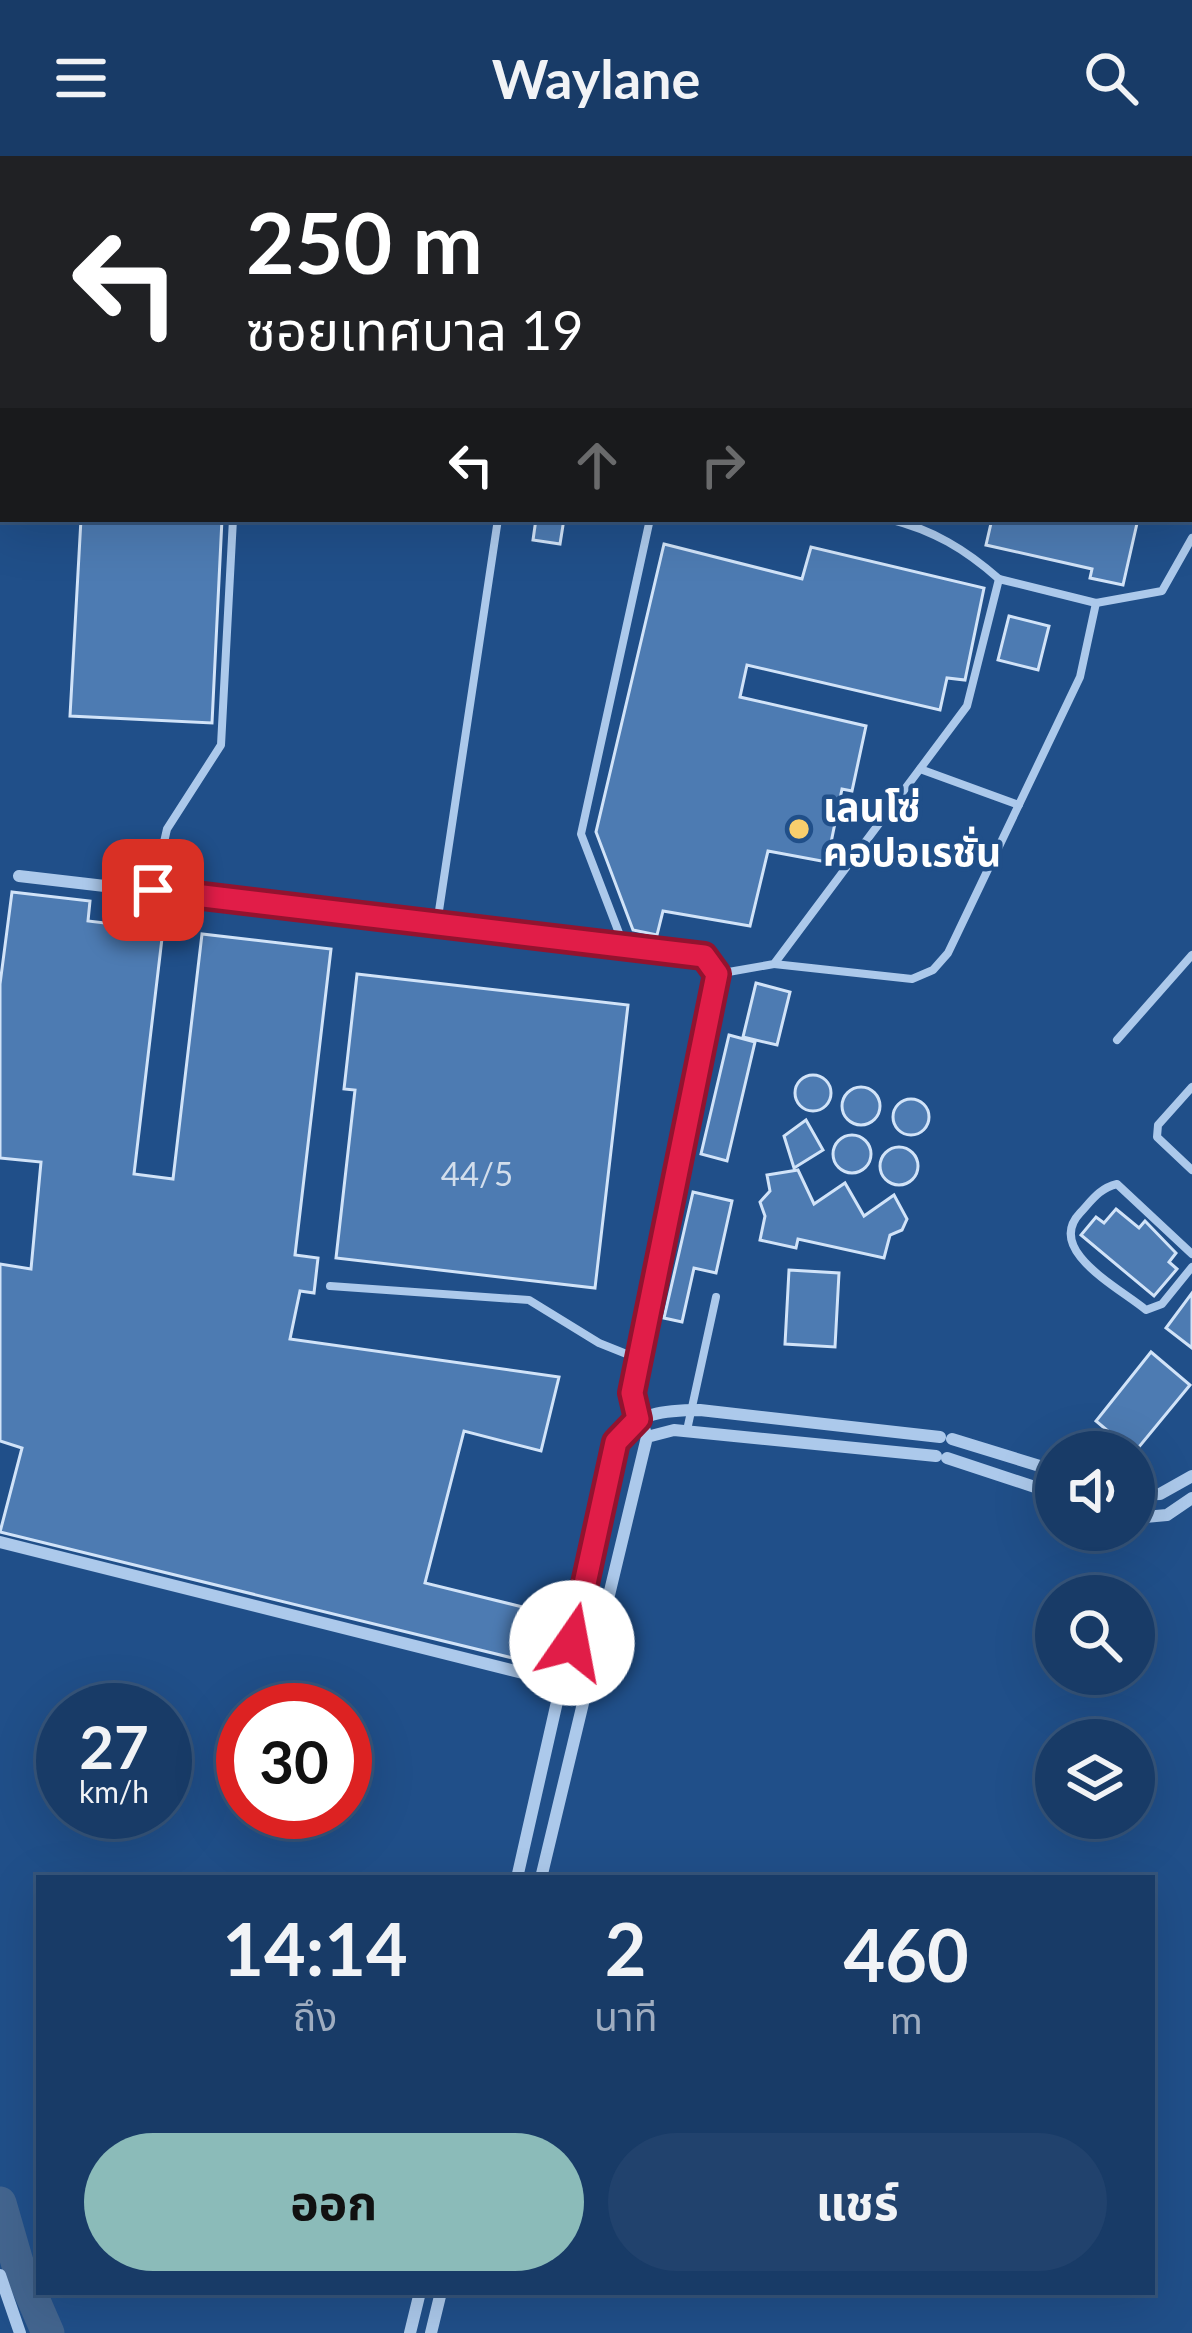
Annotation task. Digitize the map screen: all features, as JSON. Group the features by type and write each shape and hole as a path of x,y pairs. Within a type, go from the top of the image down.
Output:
{"street":[{"path":"19,876 704,956 717,974 632,1393 646,1437 542,1875"},
{"path":"518,1875 616,1442 638,1419 688,1410 946,1438 1035,1465"},
{"path":"646,1437 686,1432 941,1457 1035,1487"},
{"path":"1155,1494 1192,1476"},
{"path":"1155,1516 1167,1515 1192,1498"},
{"path":"0,1542 563,1683"},
{"path":"0,2275 20,2333"},
{"path":"410,2333 419,2295"},
{"path":"431,2333 440,2295"}],"lane":[{"path":"153,890 167,829 221,745 233,522"},
{"path":"436,924 498,522"},
{"path":"624,946 580,834 649,522"},
{"path":"902,522 964,548 999,579 1096,603 1162,591 1192,538"},
{"path":"774,964 967,706 999,579"},
{"path":"717,974 774,964 912,979 933,970 948,953 1080,677 1096,603"},
{"path":"920,769 1019,805"},
{"path":"1118,1040 1192,955"},
{"path":"1192,1087 1158,1125 1157,1137 1192,1170"},
{"path":"1192,1254 1118,1184 1104,1187 1069,1225 1067,1238 1075,1253 1146,1310 1162,1304 1192,1267"},
{"path":"330,1286 529,1300 599,1343 639,1359"},
{"path":"686,1432 716,1298"}],"building":[{"path":"81,522 222,522 212,723 70,716"},
{"path":"536,522 564,522 560,544 533,540"},
{"path":"991,522 1137,522 1123,585 1090,578 1092,569 986,545"},
{"path":"664,544 802,579 811,547 984,588 965,680 947,678 940,710 747,665 740,697 866,726 852,791 842,789 827,862 768,851 750,926 663,911 657,935 633,930 596,832"},
{"path":"1009,616 1049,626 1038,670 998,660"},
{"path":"12,892 90,901 88,921 163,930 134,1174 173,1179 202,934 331,949 295,1255 318,1258 314,1293 300,1291 290,1339 559,1377 541,1451 464,1431 425,1583 547,1613 533,1663 0,1532 22,1448 0,1441 0,1264 31,1269 41,1162 0,1158 0,984"},
{"path":"357,974 628,1005 595,1288 336,1258 355,1090 344,1089"},
{"path":"756,983 790,992 777,1045 743,1037"},
{"path":"729,1035 755,1042 727,1161 701,1154"},
{"path":"813,1075 826,1080 831,1093 826,1106 813,1111 800,1106 795,1093 800,1080"},
{"path":"861,1087 874,1093 880,1106 874,1119 861,1125 848,1119 842,1106 848,1093"},
{"path":"911,1099 924,1104 929,1117 924,1130 911,1135 898,1130 893,1117 898,1104"},
{"path":"806,1120 823,1150 794,1168 784,1136"},
{"path":"852,1135 865,1141 871,1154 865,1167 852,1173 839,1167 833,1154 839,1141"},
{"path":"899,1147 912,1153 918,1166 912,1179 899,1185 886,1179 880,1166 886,1153"},
{"path":"798,1170 814,1204 845,1183 864,1216 894,1195 907,1219 902,1230 890,1235 884,1258 798,1239 796,1248 760,1240 765,1216 760,1202 770,1191 767,1175"},
{"path":"693,1192 732,1201 716,1273 694,1268 682,1322 664,1318"},
{"path":"1116,1209 1139,1228 1145,1221 1176,1253 1169,1262 1177,1269 1154,1296 1081,1235 1096,1217 1104,1223"},
{"path":"789,1270 839,1273 835,1347 785,1344"},
{"path":"1192,1293 1192,1348 1166,1328"},
{"path":"1151,1352 1190,1385 1152,1431 1108,1431 1096,1421"}],"waterway":[{"path":"0,2203 17,2262 48,2333"}],"place":[{"name":"เลนโซ่ คอปอเรชั่น","path":"799,829"}],"route":[{"path":"153,890 704,956 717,974 716,1003 632,1393 638,1419 627,1425 616,1442 572,1643"}]}
